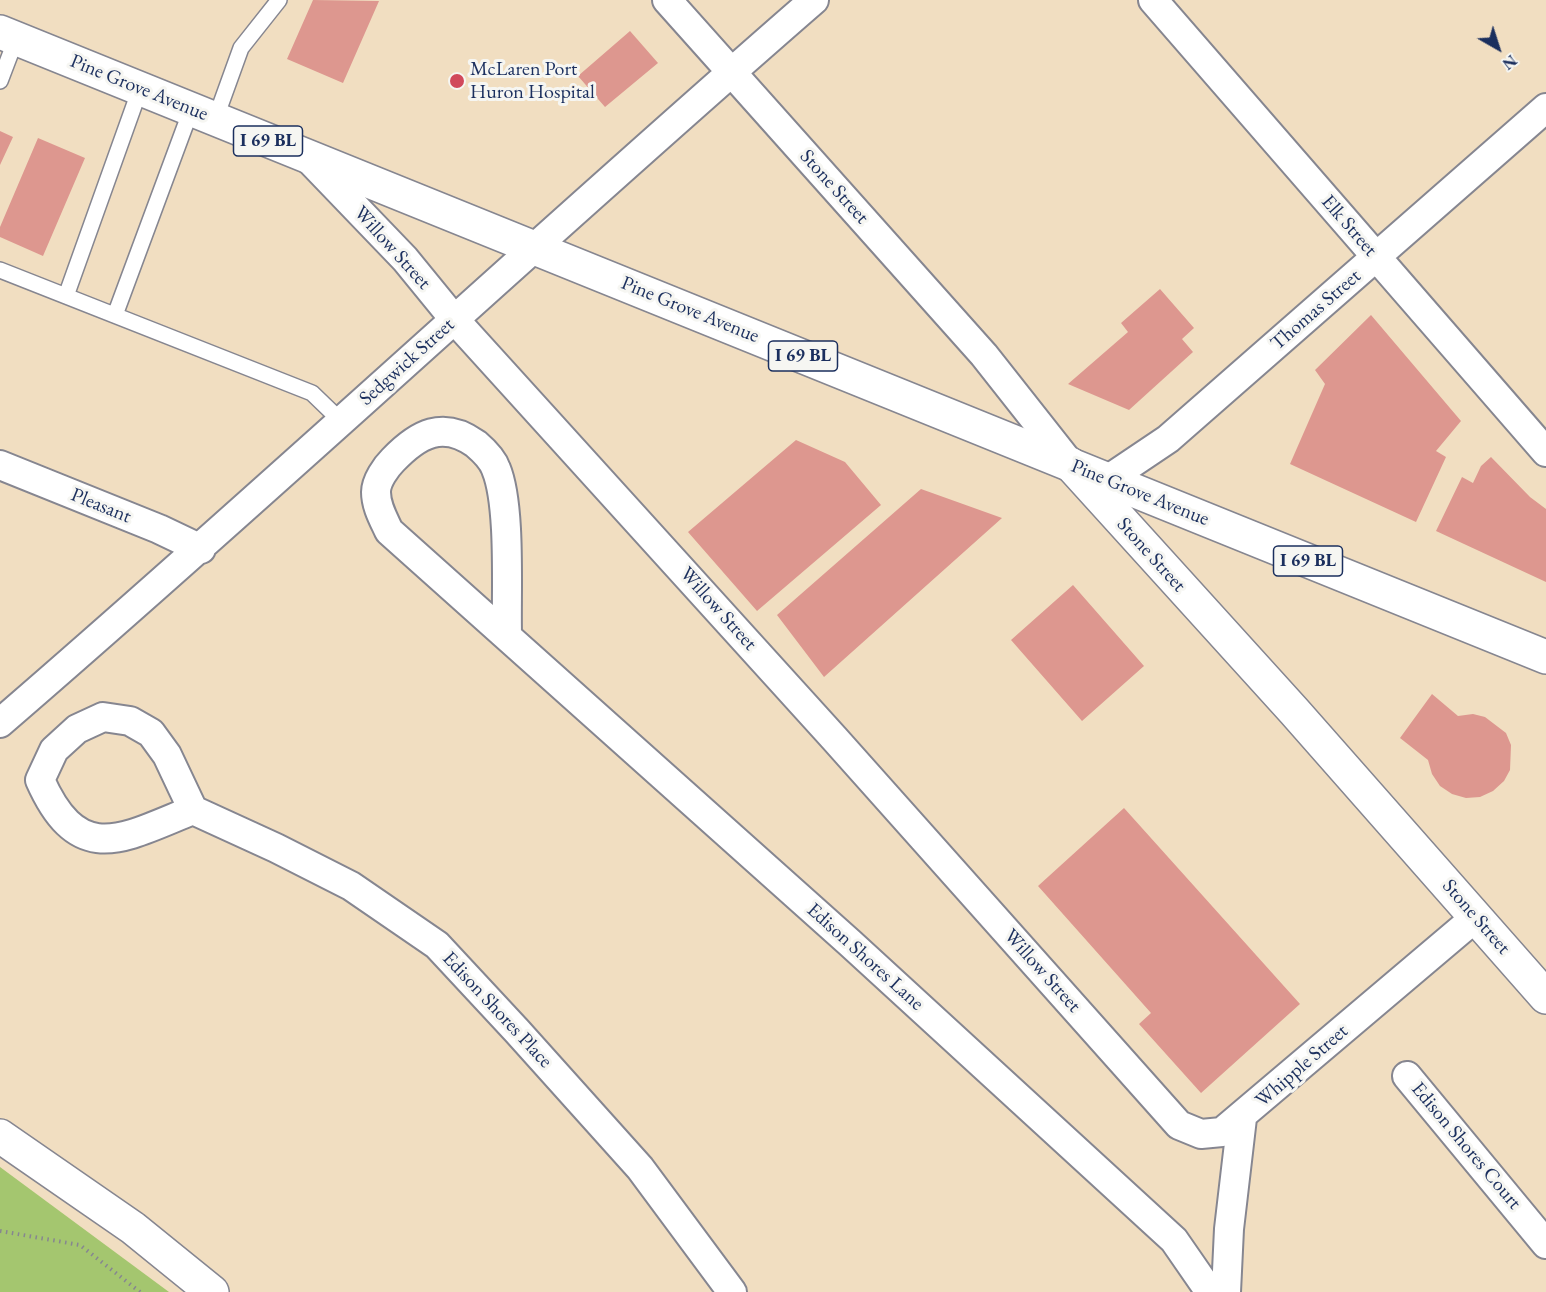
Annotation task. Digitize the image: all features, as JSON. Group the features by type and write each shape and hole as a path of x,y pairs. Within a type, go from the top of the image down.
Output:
{"main road":[{"name":"Pine Grove Avenue","path":"8,35 1546,657"},
{"name":"Stone Street","path":"1070,464 1294,711 1546,997"},
{"path":"0,1136 133,1228 212,1292"}],"street":[{"name":"Stone Street","path":"667,0 984,356 1070,464"},
{"name":"Sedgwick Street","path":"0,723 201,549 341,421 459,323 536,248 814,0"},
{"name":"Elk Street","path":"1153,0 1546,452"},
{"name":"Thomas Street","path":"1107,480 1168,440 1546,108"},
{"name":"Willow Street","path":"307,157 405,259 459,323 1125,1064"},
{"name":"Edison Shores Lane","path":"507,633 503,502 496,468 483,450 465,436 440,430 421,436 386,467 376,490 379,513 389,531 507,633 1174,1240 1210,1292"},
{"name":"Pleasant","path":"0,465 159,529 201,549"},
{"path":"103,717 130,721 151,733 167,755 193,810 124,837 106,840 82,834 64,821 50,802 40,780 54,750 77,729 103,717"},
{"name":"Edison Shores Place","path":"193,810 351,886 437,945 518,1030 640,1168 732,1292"},
{"name":"Whipple Street","path":"1125,1064 1179,1125 1201,1134 1222,1132 1242,1118 1476,917"},
{"name":"Edison Shores Court","path":"1407,1076 1546,1244"},
{"path":"1226,1292 1229,1230 1242,1118"}],"lane":[{"path":"115,315 203,115 241,48 279,0"},
{"path":"0,81 8,35"},
{"path":"66,296 140,89"},
{"path":"0,270 312,393 341,421"}],"path":[{"path":"0,1232 80,1245 140,1292"}],"green space":[{"path":"0,1167 169,1292 0,1292"}],"building":[{"path":"313,0 379,1 343,83 287,59"},
{"path":"630,31 658,63 605,107 578,76"},
{"path":"0,131 13,137 0,165"},
{"path":"38,138 85,158 43,256 0,237 0,227"},
{"path":"1160,289 1194,328 1182,339 1193,352 1129,410 1068,384 1128,332 1121,323"},
{"path":"1371,315 1461,421 1436,451 1446,457 1416,522 1290,464 1325,384 1315,370"},
{"path":"796,440 845,462 881,505 757,611 688,532"},
{"path":"1491,457 1530,497 1546,509 1546,582 1436,531 1462,477 1473,483 1481,466"},
{"path":"921,489 1002,518 824,677 777,615"},
{"path":"1073,585 1144,666 1082,721 1011,640"},
{"path":"1432,694 1458,716 1473,714 1485,717 1506,733 1511,745 1510,770 1504,781 1493,791 1480,797 1466,798 1452,794 1440,786 1432,774 1428,760 1400,738"},
{"path":"1124,808 1300,1004 1201,1093 1139,1024 1151,1013 1038,886"}],"place":[{"name":"McLaren Port Huron Hospital","path":"457,81"}]}
